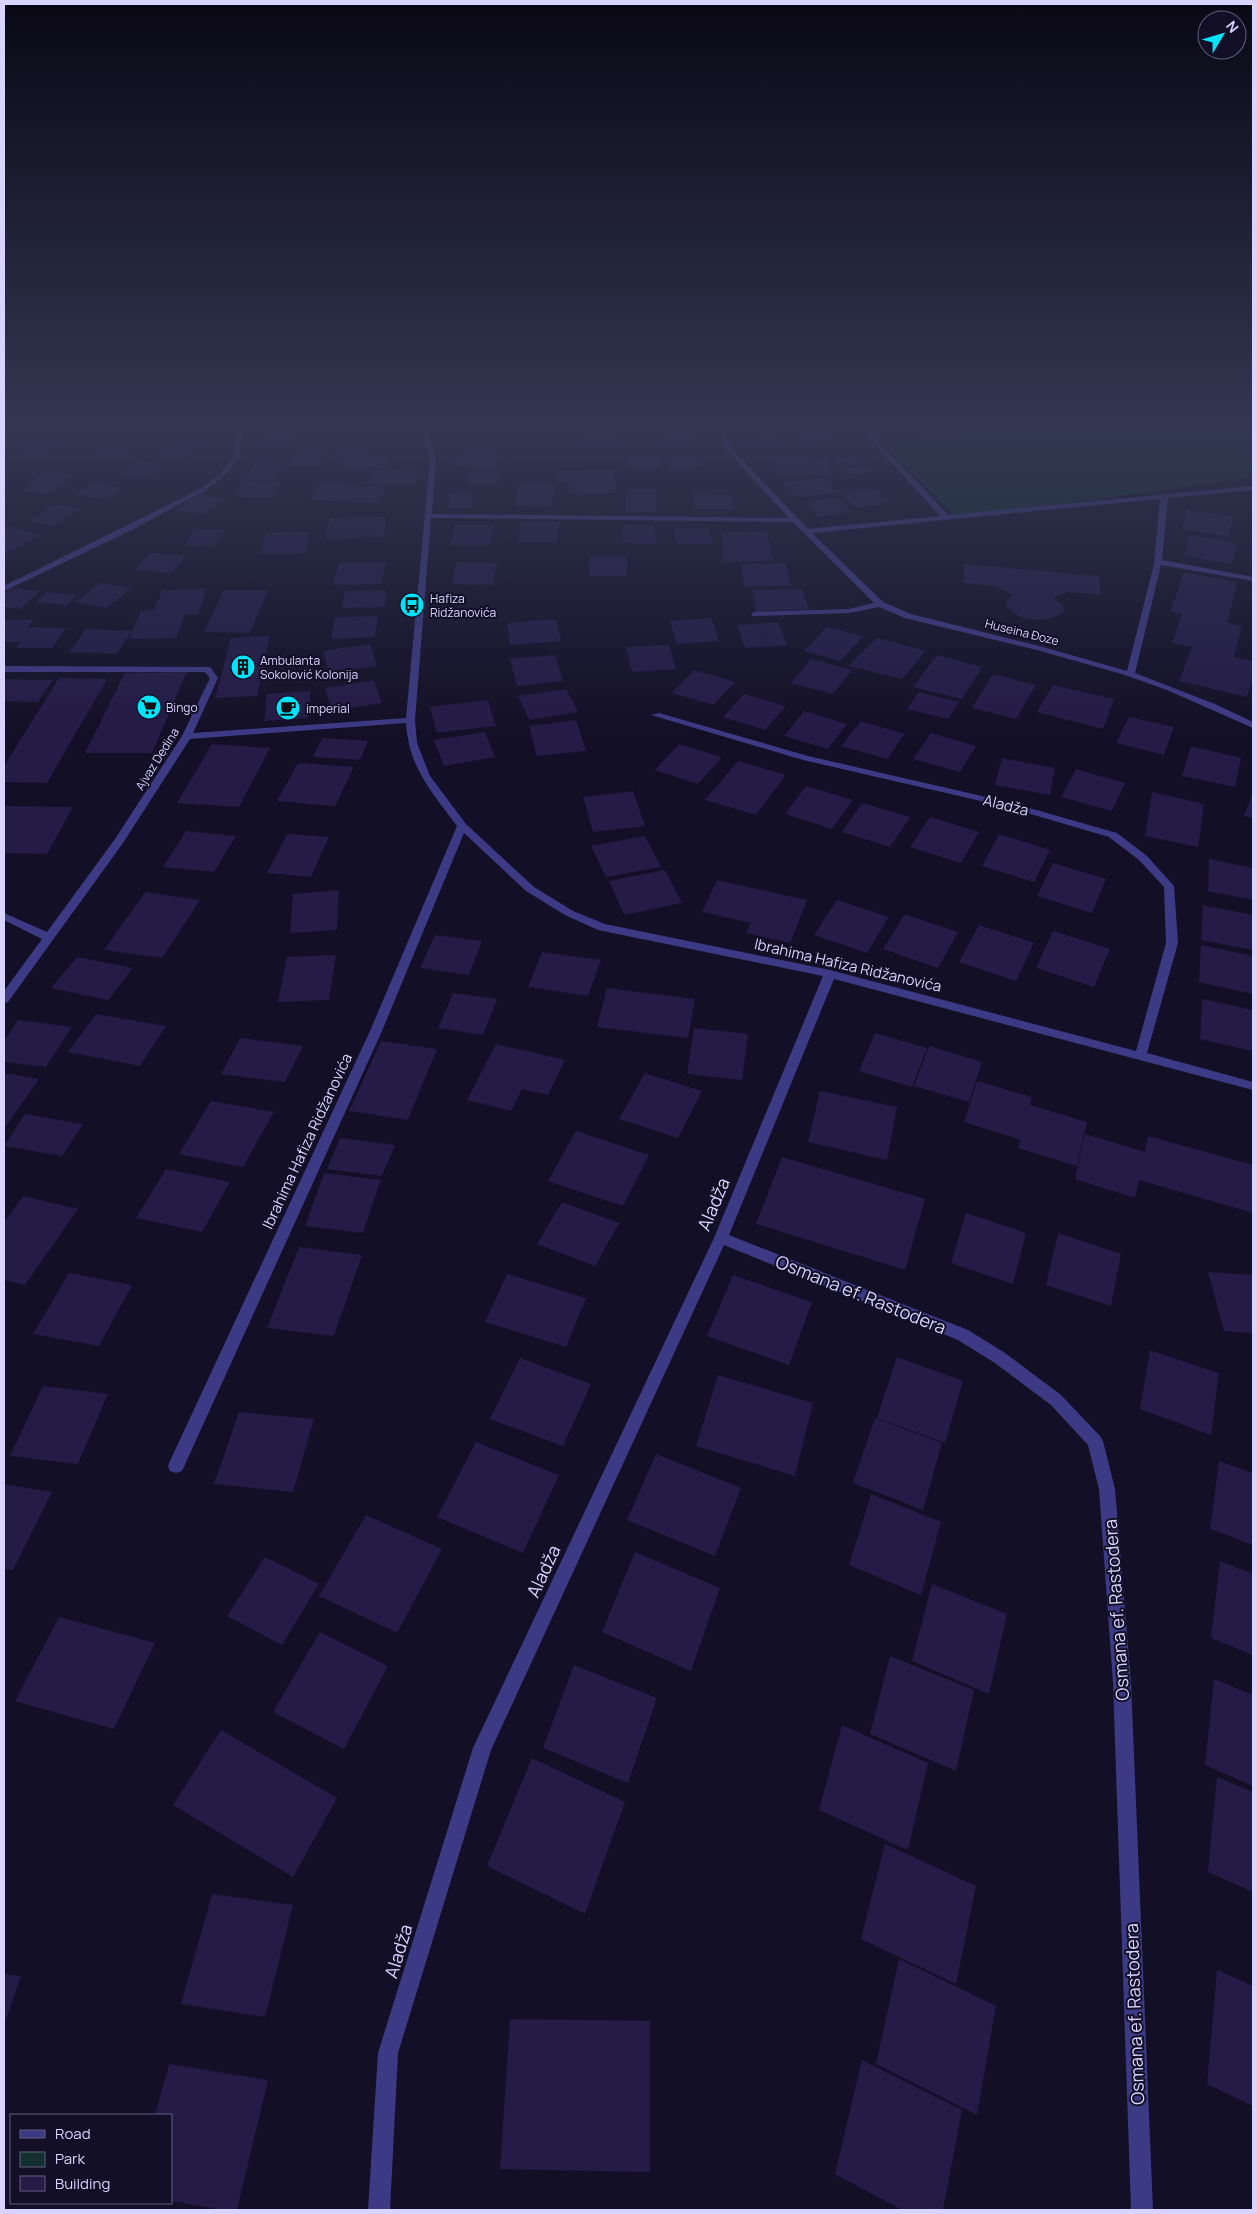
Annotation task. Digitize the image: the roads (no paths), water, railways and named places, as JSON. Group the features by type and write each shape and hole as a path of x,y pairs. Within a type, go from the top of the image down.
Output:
{"street":[{"path":"4,590 132,526"},
{"name":"Ibrahima Hafiza Ridžanovića","path":"426,526 410,720 412,743 425,776 462,826 530,889 569,913 602,927 830,974 1253,1086"},
{"name":"Huseina Đoze","path":"802,526 880,604 908,616 1131,673 1185,693 1253,725"},
{"path":"808,531 858,526"},
{"path":"1131,673 1160,562 1163,526"},
{"path":"1160,562 1253,579"},
{"path":"755,614 849,611 880,604"},
{"name":"Ajvaz Dedina","path":"4,669 207,669 214,678 187,736 119,841 4,999"},
{"name":"Aladža","path":"656,715 806,758 1009,805 1113,835 1143,858 1169,886 1172,943 1140,1056"},
{"path":"187,736 410,720"},
{"name":"Ibrahima Hafiza Ridžanovića","path":"176,1466 376,1031 462,826"},
{"path":"4,916 50,938"},
{"name":"Aladža","path":"379,2210 388,2052 482,1748 721,1238 830,974"},
{"name":"Osmana ef. Rastodera","path":"721,1238 963,1335 1000,1358 1056,1400 1095,1441 1107,1488 1122,1683 1142,2210"}],"place":[{"name":"Hafiza Ridžanovića","path":"412,605"},
{"name":"Ambulanta Sokolović Kolonija","path":"243,667"},
{"name":"Bingo","path":"149,707"},
{"name":"imperial","path":"288,708"}]}
